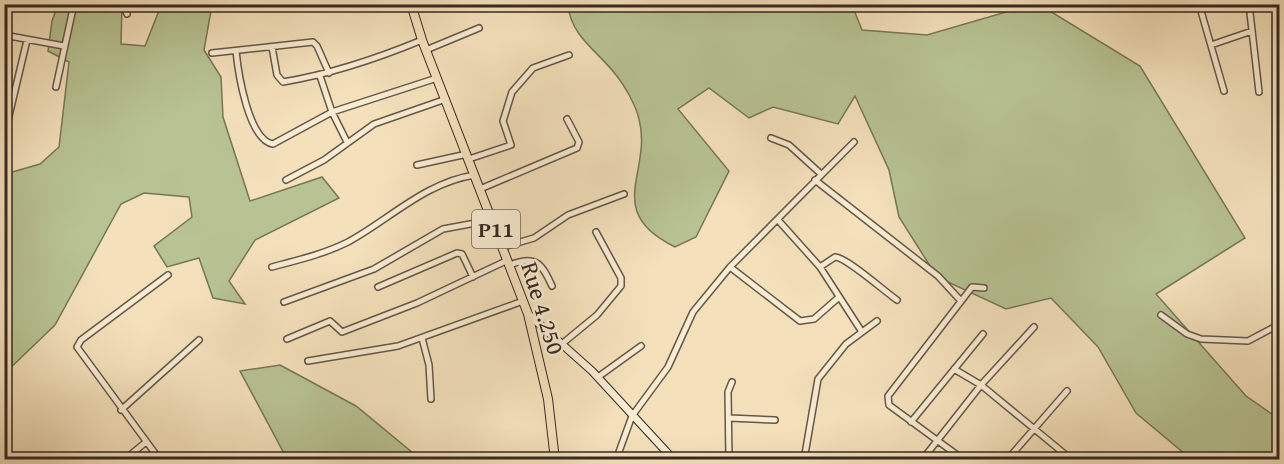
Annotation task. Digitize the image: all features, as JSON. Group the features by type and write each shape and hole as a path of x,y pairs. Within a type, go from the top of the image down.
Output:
{"main road":[{"name":"Rue 4.250","path":"412,6 422,40 528,314 548,399 555,459"}],"street":[{"path":"56,87 74,4"},
{"path":"123,4 127,14"},
{"path":"1199,4 1224,91"},
{"path":"1249,4 1259,92"},
{"path":"426,50 479,28"},
{"path":"1211,45 1252,31"},
{"path":"4,35 64,46"},
{"path":"4,137 27,40"},
{"path":"272,48 277,75 283,82 320,76 379,58 422,40"},
{"path":"212,53 315,44 329,73"},
{"path":"236,51 241,94 267,143 273,144 332,112 437,78"},
{"path":"417,165 468,157 511,145 504,118 512,92 533,68 568,55"},
{"path":"320,76 332,112 347,142"},
{"path":"286,180 324,160 374,124 446,99"},
{"path":"480,189 577,148 579,142 567,119"},
{"path":"771,138 789,145 821,174"},
{"path":"616,459 632,416 668,367 693,312 730,267 854,142"},
{"path":"272,267 322,253 347,242 424,193 454,179 475,175"},
{"path":"815,180 938,276 961,301"},
{"path":"503,247 534,238 568,214 624,194"},
{"path":"284,302 374,269 443,229 492,220"},
{"path":"778,220 820,267 862,332"},
{"path":"563,343 597,315 621,286 621,278 596,232"},
{"path":"378,287 457,253 462,254 473,277"},
{"path":"820,267 835,257 845,259 897,300"},
{"path":"287,339 330,321 342,332 371,323 509,263 520,261 537,263 543,267 552,286"},
{"path":"730,267 800,321 814,319 838,298"},
{"path":"159,459 81,355 78,344 168,275"},
{"path":"964,459 889,405 888,396 975,285 984,288"},
{"path":"308,361 398,346 523,301"},
{"path":"528,314 563,343 598,377 674,459"},
{"path":"1161,315 1187,334 1201,339 1248,341 1280,324"},
{"path":"804,459 818,379 831,360 877,321"},
{"path":"922,459 981,386 1034,327"},
{"path":"911,422 984,334"},
{"path":"422,338 429,365 431,399"},
{"path":"121,410 199,340"},
{"path":"598,377 641,346"},
{"path":"954,369 981,386 1072,459"},
{"path":"729,459 728,392 732,382"},
{"path":"1007,459 1067,391"},
{"path":"729,417 775,420"},
{"path":"123,459 146,442"}],"green space":[{"path":"58,5 122,5 121,44 145,46 158,13 158,5 212,5 204,50 221,77 223,117 250,201 322,177 339,198 255,240 229,281 245,304 213,298 199,258 167,267 154,246 192,217 189,197 144,193 121,204 55,325 5,373 5,174 40,164 59,147 69,62 48,51 52,21"},
{"path":"568,5 852,5 862,30 927,35 1030,5 1040,5 1140,66 1245,238 1156,294 1246,396 1279,419 1279,459 1191,459 1136,413 1098,347 1051,298 1006,309 937,277 899,217 889,170 855,96 838,124 773,107 749,118 709,88 678,109 729,171 696,237 675,247 653,233 641,219 635,205 642,138 638,114 630,96 609,66 586,43 574,26"},
{"path":"280,365 356,406 413,453 417,459 287,459 240,371"}]}
